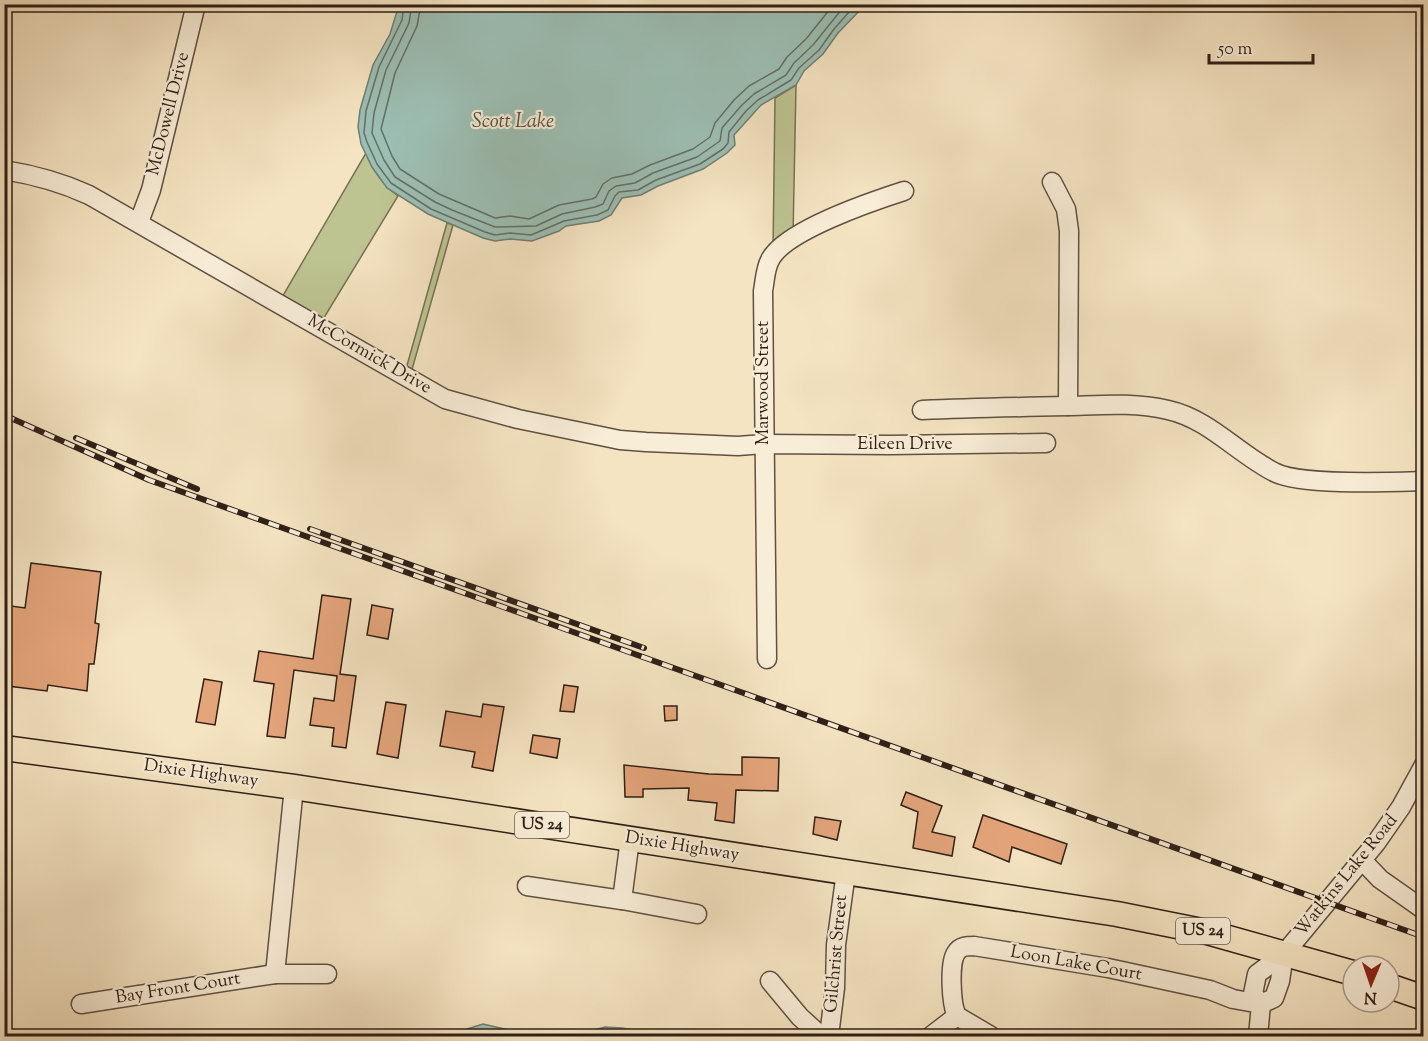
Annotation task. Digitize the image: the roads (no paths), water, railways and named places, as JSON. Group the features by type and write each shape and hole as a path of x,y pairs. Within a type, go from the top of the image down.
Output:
{"main road":[{"name":"Dixie Highway","path":"4,748 294,787 1117,914 1207,932 1341,970"},
{"path":"1401,990 1424,998"}],"street":[{"name":"McDowell Drive","path":"139,222 151,190 196,4"},
{"name":"McCormick Drive","path":"4,170 64,183 139,222 445,399 519,419 620,440 738,446 764,444"},
{"path":"1052,182 1066,209 1069,231 1068,406"},
{"name":"Marwood Street","path":"767,659 763,291 765,273 771,258 803,233 865,204 904,191"},
{"path":"922,410 1133,404 1170,410 1197,419 1231,445 1276,474 1306,480 1424,482"},
{"name":"Eileen Drive","path":"764,444 1046,443"},
{"name":"Watkins Lake Road","path":"1258,1036 1261,1004 1253,994 1257,974 1284,954 1362,860 1401,807 1424,765"},
{"path":"275,974 294,787"},
{"path":"622,900 630,838"},
{"path":"1362,860 1380,879 1424,910"},
{"name":"Gilchrist Street","path":"829,1036 835,988 836,945 846,872"},
{"path":"527,886 697,914"},
{"name":"Loon Lake Court","path":"957,1016 953,995 953,962 955,954 966,946 1108,968 1210,990 1233,999 1261,1004"},
{"name":"Bay Front Court","path":"81,1004 275,974 327,974"},
{"path":"770,981 800,1017 821,1036"},
{"path":"931,1036 957,1016 991,1036"}],"water":[{"name":"Scott Lake","path":"399,4 865,5 838,33 823,54 804,71 796,85 761,105 734,135 735,145 703,169 641,195 622,198 611,215 599,221 566,226 532,241 510,239 495,241 428,214 387,188 372,167 361,144 358,127 360,110 373,65 390,34"},
{"path":"483,1024 531,1035 575,1035 605,1027 665,1036 444,1036"}],"railway":[{"path":"4,415 149,480 1424,937"},
{"path":"76,438 197,489"},
{"path":"310,529 644,648"}]}
